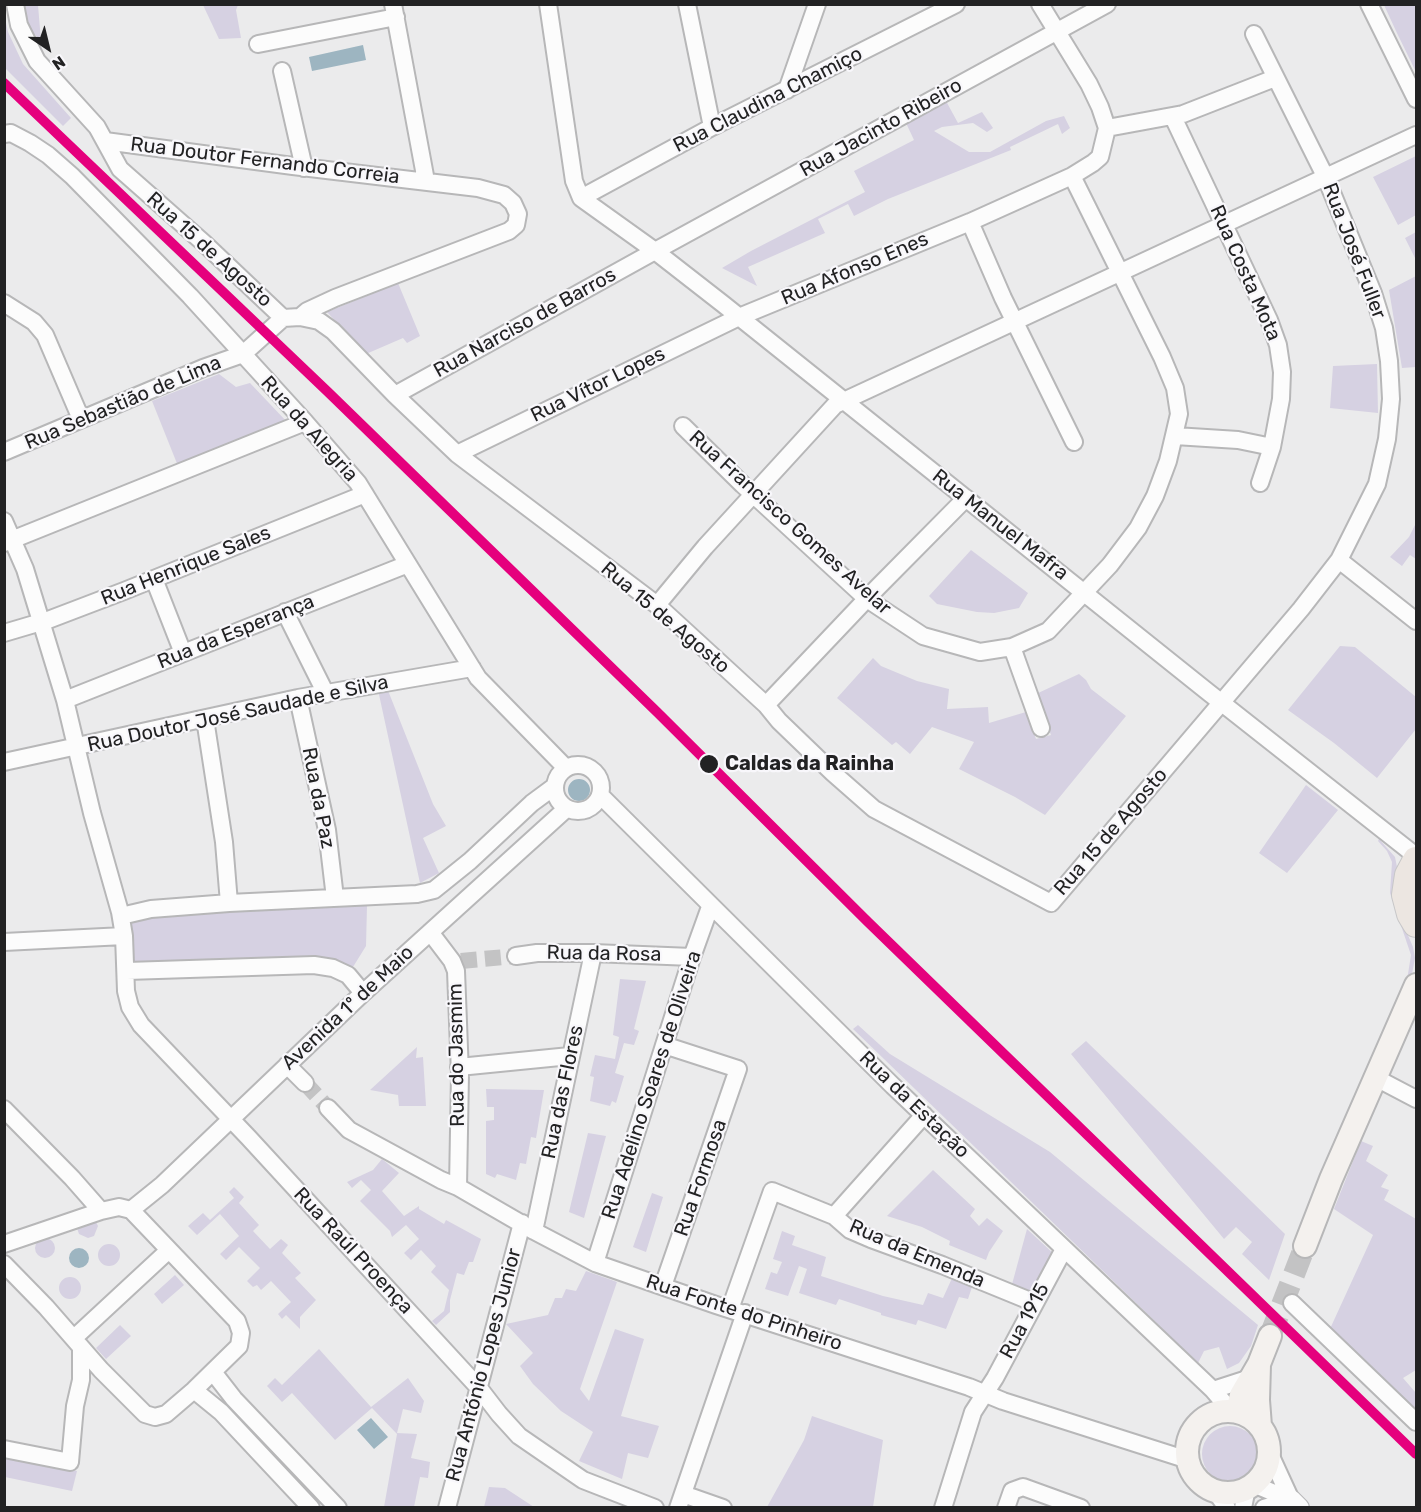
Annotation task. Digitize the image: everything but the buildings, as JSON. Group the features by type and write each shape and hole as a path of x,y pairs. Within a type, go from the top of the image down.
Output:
{"main road":[{"path":"1416,858 1408,875 1405,894 1410,914 1416,924"},
{"path":"1305,1246 1331,1179 1416,985"},
{"path":"1234,1411 1270,1336"},
{"path":"1254,1371 1260,1426"},
{"path":"1234,1411 1254,1420 1260,1426 1268,1443 1269,1452 1263,1473 1248,1493 1231,1493 1221,1499 1200,1482 1190,1468 1188,1443 1194,1428 1214,1413 1234,1411"}],"street":[{"name":"Rua 15 de Agosto","path":"15,4 19,25 37,61 97,127 120,169 292,318 319,321 333,331 457,454 657,605 766,705 779,721 832,773 874,809 1051,903 1105,837 1222,703"},
{"path":"548,4 574,182 581,198"},
{"path":"687,4 712,127"},
{"path":"787,90 817,4"},
{"name":"Rua Claudina Chamiço","path":"581,198 712,127 956,4"},
{"path":"1040,4 1089,84 1107,129 1173,117 1275,78"},
{"name":"Rua Jacinto Ribeiro","path":"655,251 1107,4"},
{"path":"1369,4 1416,99"},
{"path":"258,44 394,11 426,181"},
{"name":"Rua José Fuller","path":"1222,703 1339,560 1377,483 1387,440 1391,399 1384,328 1370,285 1326,178 1254,34"},
{"path":"282,71 304,168"},
{"name":"Rua Costa Mota","path":"1173,117 1269,320 1278,345 1282,372 1281,399 1272,447 1260,483"},
{"name":"Rua Afonso Enes","path":"739,317 970,222 1072,176 1100,157 1107,129"},
{"name":"Rua da Alegria","path":"4,134 11,133 30,143 72,176 150,254 305,422 365,494 478,678 566,768"},
{"path":"657,605 705,547 835,405 1416,135"},
{"name":"Rua Doutor Fernando Correia","path":"105,141 304,168 485,189 504,195 513,203 518,214 516,225 509,231 335,298 292,318"},
{"name":"Rua Francisco Gomes Avelar","path":"683,426 867,599 907,627 932,639 980,652 1012,647 1048,631 1110,565 1138,528 1155,496 1175,436 1179,414 1175,388 1162,357 1072,176"},
{"name":"Rua Manuel Mafra","path":"581,198 655,251 739,317 1416,858"},
{"path":"970,222 1074,442"},
{"name":"Rua Narciso de Barros","path":"395,395 655,251"},
{"path":"4,303 34,322 45,335 81,419"},
{"name":"Rua Vítor Lopes","path":"457,454 739,317"},
{"path":"243,354 292,318"},
{"name":"Rua Sebastião de Lima","path":"4,452 202,368 243,354"},
{"path":"9,541 305,422"},
{"path":"1175,436 1238,440 1272,447"},
{"name":"Rua Henrique Sales","path":"4,633 154,579 365,494"},
{"path":"766,705 966,498"},
{"name":"Rua Raúl Proença","path":"4,521 9,541 25,569 65,700 121,916 127,971 126,991 130,1007 141,1025 231,1119 479,1388 499,1414 524,1440 583,1480 655,1508"},
{"path":"1339,560 1416,621"},
{"name":"Rua da Esperança","path":"65,700 408,564"},
{"path":"154,579 183,653"},
{"path":"285,612 326,694"},
{"path":"1012,647 1041,728"},
{"name":"Rua Doutor José Saudade e Silva","path":"4,762 298,698 472,668"},
{"name":"Rua da Paz","path":"298,698 327,830 335,898"},
{"path":"205,719 224,842 230,903"},
{"path":"579,765 592,770 600,781 600,795 597,802 586,810 580,812 566,809 557,799 555,786 560,773 566,768 579,765"},
{"path":"121,916 151,909 417,894 434,890 470,861 532,803 555,786"},
{"name":"Rua da Estação","path":"600,795 710,907 924,1115 1234,1411"},
{"name":"Avenida 1º de Maio","path":"125,1208 162,1185 363,993 566,809"},
{"name":"Rua Adelino Soares de Oliveira","path":"596,1263 692,957 710,907"},
{"name":"Rua do Jasmim","path":"430,932 457,961 458,1187"},
{"path":"4,942 124,936"},
{"name":"Rua da Rosa","path":"516,956 537,953 593,953 692,957"},
{"name":"Rua das Flores","path":"528,1227 593,953"},
{"path":"127,971 314,965 333,968 348,975 363,993"},
{"name":"Rua Formosa","path":"663,1286 738,1069 664,1045"},
{"path":"459,1066 570,1056"},
{"path":"287,1065 305,1083"},
{"path":"1376,1078 1416,1099"},
{"name":"Rua Fonte do Pinheiro","path":"328,1108 349,1130 596,1263 986,1393 1003,1401 1188,1460"},
{"path":"4,1109 72,1178 100,1211"},
{"path":"834,1216 924,1115"},
{"name":"Rua da Emenda","path":"737,1311 771,1191 834,1216 850,1230 871,1239 1035,1303"},
{"path":"125,1208 237,1321 241,1333 240,1346 166,1414 155,1417 145,1414 101,1370 5,1264 6,1240 100,1211 125,1208"},
{"name":"Rua António Lopes Junior","path":"447,1508 479,1388 528,1227"},
{"name":"Rua 1915","path":"943,1508 974,1412 1064,1249"},
{"path":"77,1342 169,1250"},
{"path":"1292,1303 1416,1422"},
{"path":"723,1508 681,1501 737,1311"},
{"path":"4,1449 70,1462 75,1406 81,1380 77,1342"},
{"path":"1213,1390 1254,1371"},
{"path":"213,1372 234,1399 338,1508"},
{"path":"194,1390 221,1412 311,1508"},
{"path":"1269,1452 1295,1504"},
{"path":"1006,1508 1012,1491 1023,1487 1081,1508"},
{"path":"1248,1493 1295,1504"},
{"path":"1264,1508 1295,1504"}],"shaded area":[{"path":"23,5 38,5 41,41 33,33"},
{"path":"203,5 238,5 236,10 241,38 219,39"},
{"path":"1384,5 1416,5 1416,72 1396,31"},
{"path":"5,18 8,32 23,64 71,118 63,126 5,68"},
{"path":"946,101 958,123 982,112 993,128 987,132 973,123 942,127 934,131 969,152 990,152 1046,121 1064,116 1070,128 1062,134 1058,124 1010,147 1011,150 888,199 854,216 848,204 818,219 825,233 748,267 757,286 722,268 865,192 854,171 914,140 906,123"},
{"path":"1416,156 1416,215 1398,225 1373,177"},
{"path":"1416,232 1416,260 1405,238"},
{"path":"1416,276 1416,367 1402,368 1389,290"},
{"path":"398,283 420,336 407,343 403,338 366,354 327,312"},
{"path":"1377,364 1378,413 1330,408 1333,366"},
{"path":"219,374 236,387 250,383 288,423 178,466 152,401"},
{"path":"1416,523 1416,559 1410,555 1402,566 1390,557 1409,537"},
{"path":"971,550 1028,593 1019,608 994,613 977,612 937,604 929,596"},
{"path":"1340,646 1355,647 1416,697 1416,729 1377,778 1288,710"},
{"path":"873,658 881,666 917,681 949,689 947,709 988,707 989,723 1026,712 1036,739 1051,735 1036,694 1079,674 1091,689 1126,716 1045,815 959,769 974,742 932,727 910,754 896,742 892,745 837,698"},
{"path":"387,688 433,804 446,826 423,838 439,873 420,883 378,690"},
{"path":"1306,785 1338,810 1287,873 1259,853"},
{"path":"1379,839 1395,857 1397,867 1393,894 1415,958 1407,990 1402,991 1411,955 1390,893 1392,862 1387,851 1378,841"},
{"path":"364,897 367,906 366,946 348,975 333,968 127,971 121,916"},
{"path":"620,979 646,981 634,1029 639,1031 634,1045 624,1043 615,1073 624,1076 616,1103 612,1101 610,1106 590,1101 594,1077 590,1076 595,1055 615,1059 619,1037 613,1035"},
{"path":"858,1025 890,1054 1050,1152 1258,1325 1251,1346 1239,1363 1227,1369 1219,1347 1204,1351 1198,1363 853,1029"},
{"path":"1086,1041 1285,1234 1269,1280 1242,1254 1252,1242 1236,1227 1224,1239 1071,1054"},
{"path":"417,1047 416,1058 423,1057 426,1106 399,1106 398,1095 370,1090"},
{"path":"486,1089 544,1090 536,1138 531,1137 526,1164 520,1163 516,1180 497,1174 495,1178 486,1174 486,1121 494,1120 494,1107 487,1107"},
{"path":"588,1133 606,1136 584,1218 569,1212"},
{"path":"1361,1141 1373,1146 1366,1161 1388,1175 1381,1187 1389,1190 1384,1200 1416,1219 1416,1370 1403,1378 1416,1393 1416,1416 1329,1331 1373,1235 1334,1209"},
{"path":"382,1159 399,1173 382,1191 404,1216 419,1206 419,1209 444,1224 446,1220 481,1239 473,1262 469,1262 464,1275 457,1273 450,1300 450,1312 436,1325 432,1321 444,1311 449,1290 431,1272 436,1266 421,1250 411,1260 404,1253 419,1239 406,1225 392,1237 390,1231 360,1201 371,1190 361,1180 352,1188 347,1182 373,1170"},
{"path":"933,1170 975,1209 970,1216 979,1226 987,1218 1003,1231 986,1260 949,1245 950,1241 922,1227 887,1216"},
{"path":"234,1187 244,1197 239,1203 259,1225 253,1231 270,1249 281,1239 288,1245 282,1253 301,1273 295,1278 316,1300 300,1317 300,1329 286,1315 282,1319 278,1314 291,1302 271,1281 261,1290 257,1285 253,1287 247,1281 260,1268 239,1247 226,1260 220,1254 239,1236 220,1214 197,1235 188,1226 203,1213 210,1220 234,1198 229,1192"},
{"path":"652,1193 663,1197 646,1252 633,1247"},
{"path":"95,1220 98,1226 94,1236 88,1238 79,1234 77,1228"},
{"path":"1027,1229 1055,1255 1032,1296 1011,1288"},
{"path":"782,1231 795,1236 792,1245 826,1257 821,1276 883,1296 923,1305 928,1293 943,1298 953,1276 973,1284 968,1299 959,1297 946,1329 918,1320 916,1325 839,1299 836,1305 799,1293 807,1269 799,1266 788,1296 765,1289 771,1272 777,1274 782,1262 773,1259"},
{"path":"41,1238 49,1238 55,1244 55,1252 49,1258 41,1258 35,1252 35,1244"},
{"path":"109,1244 117,1247 120,1255 117,1263 109,1266 101,1263 98,1255 101,1247"},
{"path":"586,1271 617,1282 580,1389 589,1401 615,1329 644,1339 621,1416 659,1426 648,1458 628,1453 622,1479 579,1461 593,1432 561,1411 533,1384 520,1366 533,1353 506,1324 548,1315 555,1298 562,1298 566,1289 576,1291"},
{"path":"175,1275 184,1285 162,1304 154,1294"},
{"path":"70,1277 78,1280 81,1288 78,1296 70,1299 62,1296 59,1288 62,1280"},
{"path":"120,1325 131,1336 106,1359 96,1348"},
{"path":"319,1349 371,1407 408,1378 424,1401 421,1413 403,1409 397,1433 417,1434 411,1458 430,1462 428,1478 420,1477 414,1507 384,1507 397,1434 372,1408 335,1440 292,1393 282,1402 267,1386 275,1378 282,1385"},
{"path":"812,1416 883,1440 873,1507 767,1507 804,1440"},
{"path":"1224,1426 1236,1426 1246,1430 1254,1438 1258,1454 1254,1470 1246,1478 1236,1482 1224,1482 1214,1478 1206,1470 1202,1460 1202,1448 1206,1438 1214,1430"},
{"path":"5,1457 77,1471 72,1491 5,1477"},
{"path":"489,1487 505,1488 534,1507 484,1507"}],"water":[{"path":"363,45 366,60 312,71 309,57"},
{"path":"579,779 587,782 590,790 587,798 579,801 571,798 568,790 571,782"},
{"path":"79,1248 86,1251 89,1258 86,1265 79,1268 72,1265 69,1258 72,1251"},
{"path":"371,1418 388,1437 374,1449 357,1430"}],"tunnel":[{"path":"461,961 516,956"},
{"path":"305,1083 328,1108"},
{"path":"1270,1336 1305,1246"}],"transit line":[{"path":"4,83 328,392 657,712 868,922 1416,1454"}],"place":[{"name":"Caldas da Rainha","path":"709,764"}]}
